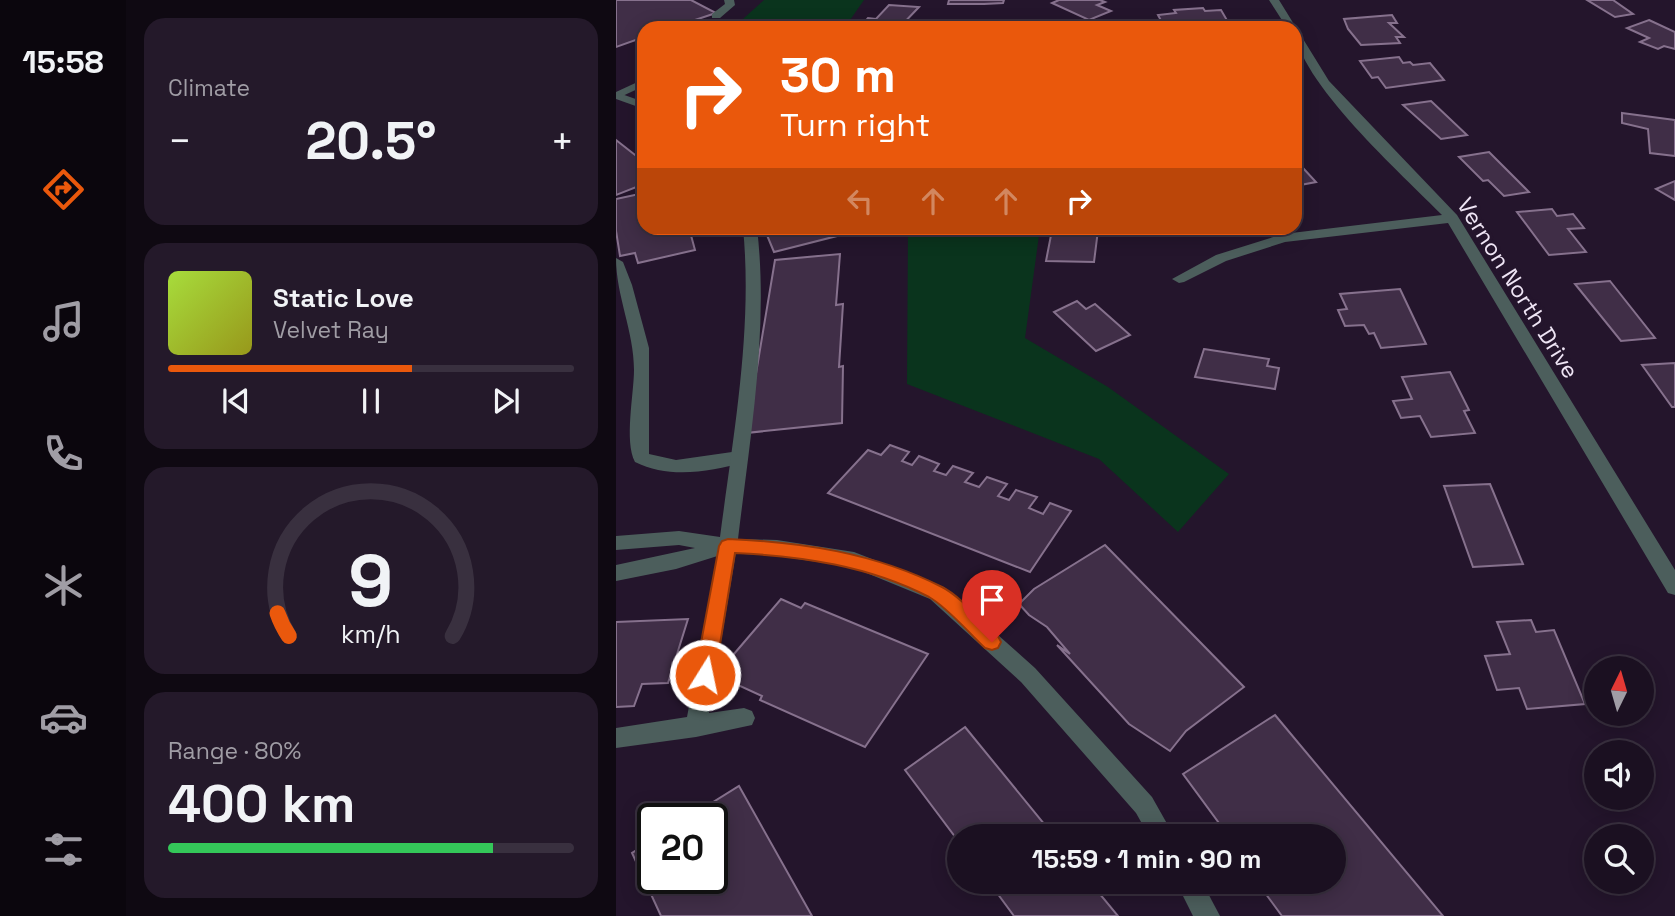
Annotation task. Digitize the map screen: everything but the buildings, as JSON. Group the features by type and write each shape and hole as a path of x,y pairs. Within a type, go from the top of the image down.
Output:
{"street":[{"path":"716,16 730,5 729,0"},
{"path":"1274,0 1288,21"},
{"name":"Vernon North Drive","path":"1302,53 1324,83 1379,144 1452,218 1675,587"},
{"path":"616,95 637,85"},
{"path":"616,95 637,103"},
{"path":"1179,279 1221,258 1283,238 1452,218"},
{"path":"696,727 728,546 739,457 755,274 751,235"},
{"path":"616,262 628,292 642,360 638,433 641,457 653,465 673,467 739,457"},
{"path":"616,543 679,538 728,546 777,548 854,560 937,593 1028,675 1144,805 1155,824"},
{"path":"616,573 676,561 728,546"},
{"path":"616,738 744,718"},
{"path":"1195,894 1207,916"}],"green space":[{"path":"764,0 864,0 849,21 741,21"},
{"path":"908,235 1039,235 1025,338 1108,387 1229,474 1178,532 1099,459 907,384"}],"route":[{"path":"705,675 728,546 777,548 854,560 937,593 992,642"}]}
